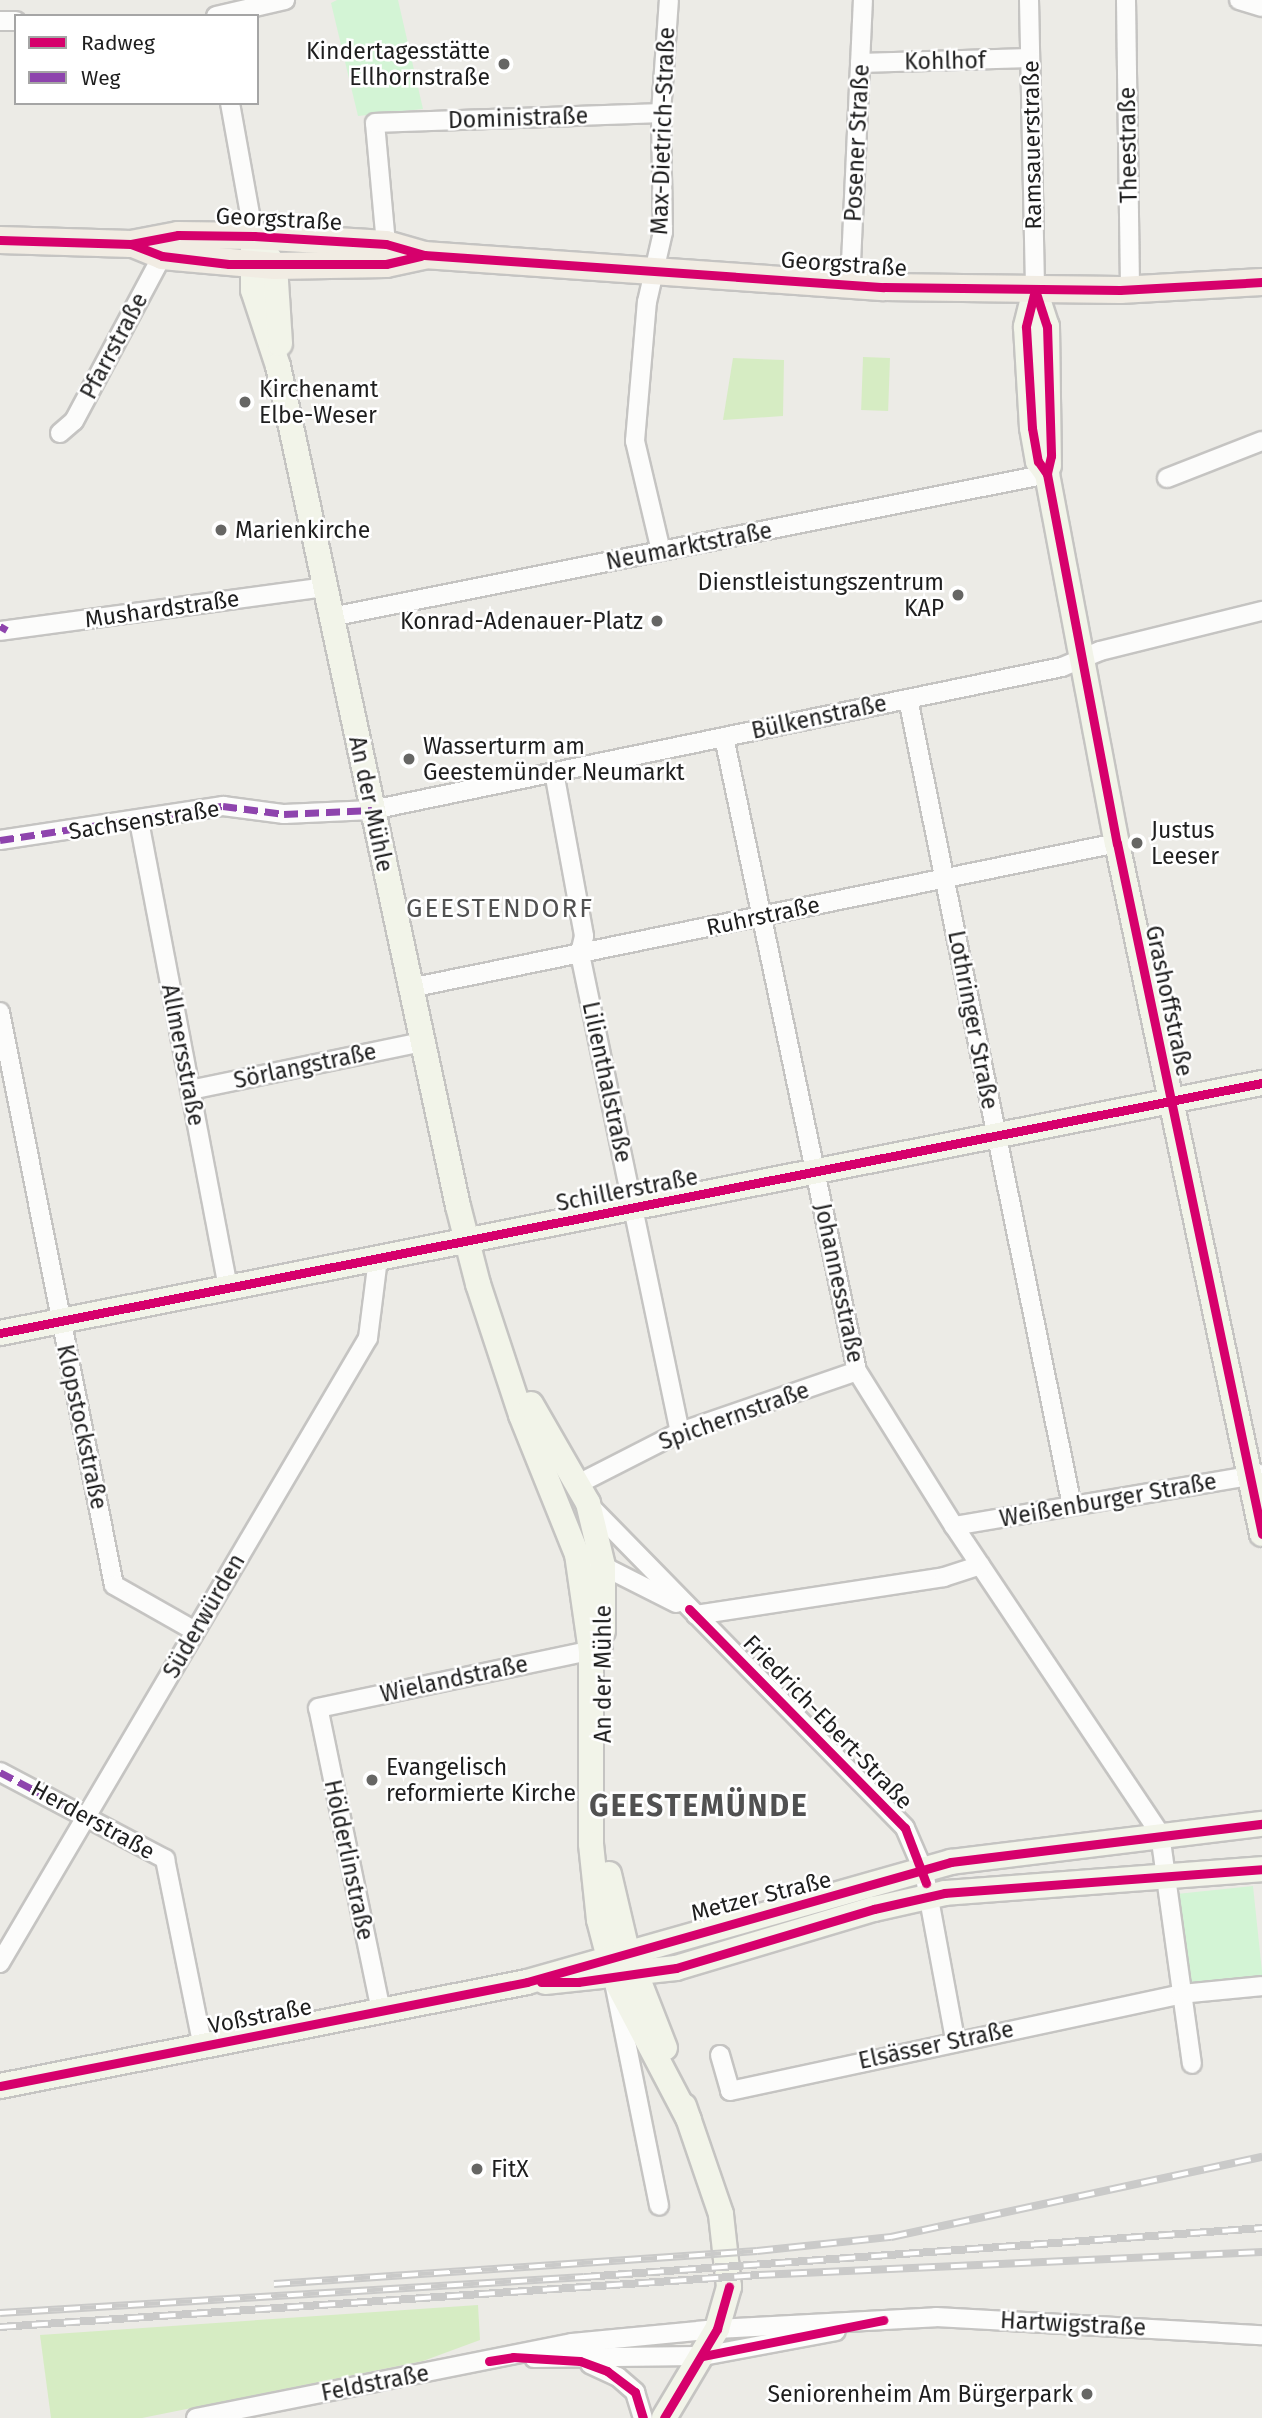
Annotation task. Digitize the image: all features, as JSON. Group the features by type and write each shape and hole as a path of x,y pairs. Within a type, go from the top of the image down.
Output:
{"main road":[{"name":"Georgstraße","path":"0,240 131,244 178,234 254,236 386,244 424,255 850,285 1035,290 1130,289 1262,282"},
{"name":"An der Mühle","path":"254,236 262,265 253,289 278,366 421,1042 468,1242 521,1415 577,1554 597,1649"},
{"name":"Georgstraße","path":"131,244 162,256 262,265 386,264 424,255"},
{"name":"Grashoffstraße","path":"1035,290 1047,326 1051,456 1047,474 1116,843 1169,1100 1255,1475 1262,1534"},
{"name":"Schillerstraße","path":"0,1333 1262,1083"},
{"name":"An der Mühle","path":"468,1242 528,1399 582,1494 603,1566 597,1649 604,1836 621,1965 689,2120 718,2202 728,2260 726,2309 703,2356 664,2418"},
{"path":"924,1872 951,1862 1160,1834 1262,1824"},
{"name":"Metzer Straße","path":"621,1965 924,1872"},
{"path":"928,1897 1163,1875 1262,1873"},
{"name":"Metzer Straße","path":"621,1965 676,1968 928,1897"},
{"name":"Voßstraße","path":"0,2086 621,1965"}],"street":[{"path":"225,14 285,0"},
{"name":"Max-Dietrich-Straße","path":"661,551 635,441 653,270 663,232 661,113 669,0"},
{"name":"Posener Straße","path":"850,285 863,0"},
{"name":"Ramsauerstraße","path":"1029,0 1035,290"},
{"name":"Theestraße","path":"1126,0 1130,289"},
{"path":"1239,0 1262,7"},
{"name":"Kohlhof","path":"860,63 1030,58"},
{"path":"230,105 254,236"},
{"name":"Doministraße","path":"386,244 375,123 661,113"},
{"name":"Pfarrstraße","path":"60,433 74,421 162,256"},
{"path":"1167,478 1262,441"},
{"name":"Neumarktstraße","path":"331,617 1047,474"},
{"name":"Mushardstraße","path":"2,629 325,587"},
{"name":"Bülkenstraße","path":"372,810 1062,667 1083,658 1262,611"},
{"name":"Lothringer Straße","path":"908,699 1072,1506"},
{"name":"Johannesstraße","path":"724,737 857,1371 979,1565 1160,1834"},
{"name":"Lilienthalstraße","path":"554,772 584,936 580,954 680,1432"},
{"name":"Sachsenstraße","path":"0,840 139,821 223,806 284,814 372,810"},
{"name":"Allmersstraße","path":"139,821 228,1289"},
{"name":"Ruhrstraße","path":"410,988 1116,843"},
{"name":"Klopstockstraße","path":"0,1013 114,1585 195,1631"},
{"name":"Sörlangstraße","path":"190,1090 421,1042"},
{"name":"Süderwürden","path":"0,1963 368,1338 378,1259"},
{"name":"Spichernstraße","path":"582,1494 680,1432 857,1371"},
{"name":"Weißenburger Straße","path":"954,1526 1255,1475"},
{"name":"Friedrich-Ebert-Straße","path":"582,1494 692,1612 905,1828 924,1872 955,2040"},
{"name":"Friedrich-Ebert-Straße","path":"577,1554 692,1612"},
{"path":"692,1612 944,1577 979,1565"},
{"name":"Wielandstraße","path":"318,1708 597,1649"},
{"name":"Hölderlinstraße","path":"318,1708 381,2011"},
{"name":"Herderstraße","path":"0,1772 165,1859 203,2047"},
{"path":"1160,1834 1163,1875 1192,2064"},
{"name":"An der Mühle","path":"621,1965 622,2040 659,2206"},
{"name":"Elsässer Straße","path":"720,2054 730,2091 955,2040 1181,1994 1262,1986"},
{"name":"Hartwigstraße","path":"716,2329 949,2318 1262,2335"},
{"name":"Hartwigstraße","path":"703,2356 883,2320"},
{"name":"Feldstraße","path":"196,2418 513,2357 572,2343 716,2329"},
{"name":"Feldstraße","path":"513,2357 580,2361 703,2356"},
{"name":"Feldstraße","path":"580,2361 628,2385 635,2392 643,2418"}],"green space":[{"path":"337,0 398,0 423,109 358,116 331,3"},
{"path":"863,357 890,358 888,411 861,410"},
{"path":"733,358 784,360 783,416 723,420"},
{"path":"1253,1886 1262,1978 1186,1986 1176,1894"},
{"path":"478,2305 480,2340 423,2361 142,2418 51,2418 40,2335"}],"railway":[{"path":"274,2284 757,2251 891,2237 1262,2157"},
{"path":"0,2313 584,2277 1262,2228"},
{"path":"0,2327 759,2275 1262,2252"}],"marked path":[{"path":"0,626 7,630"},
{"path":"0,840 223,806 284,814 372,810"},
{"path":"0,1772 86,1817"}],"cycle path":[{"path":"0,240 131,244 178,235 254,236 386,244 424,255 884,287 1120,290 1262,282"},
{"path":"131,244 162,256 229,264 386,264 421,256"},
{"path":"1035,290 1026,327 1032,428 1038,461 1047,474 1117,843 1262,1534"},
{"path":"1035,290 1047,326 1051,456 1047,474"},
{"path":"0,1333 1262,1083"},
{"path":"689,1609 905,1828 926,1883"},
{"path":"0,2086 527,1982 951,1862 1262,1824"},
{"path":"541,1982 578,1982 676,1968 874,1909 945,1893 1262,1869"},
{"path":"664,2418 717,2329 729,2287"},
{"path":"703,2356 883,2320"},
{"path":"489,2361 513,2357 580,2361 607,2371 635,2392 643,2418"}],"place":[{"name":"Kindertagesstätte Ellhornstraße","path":"504,64"},
{"name":"Kirchenamt Elbe-Weser","path":"245,402"},
{"name":"Marienkirche","path":"221,530"},
{"name":"Dienstleistungszentrum KAP","path":"958,595"},
{"name":"Konrad-Adenauer-Platz","path":"657,621"},
{"name":"Wasserturm am Geestemünder Neumarkt","path":"409,759"},
{"name":"Justus Leeser","path":"1137,843"},
{"name":"Evangelisch reformierte Kirche","path":"372,1780"},
{"name":"FitX","path":"477,2169"},
{"name":"Seniorenheim Am Bürgerpark","path":"1087,2394"}],"district":[{"name":"GEESTENDORF","path":"500,909"},
{"name":"GEESTEMÜNDE","path":"699,1806"}]}
